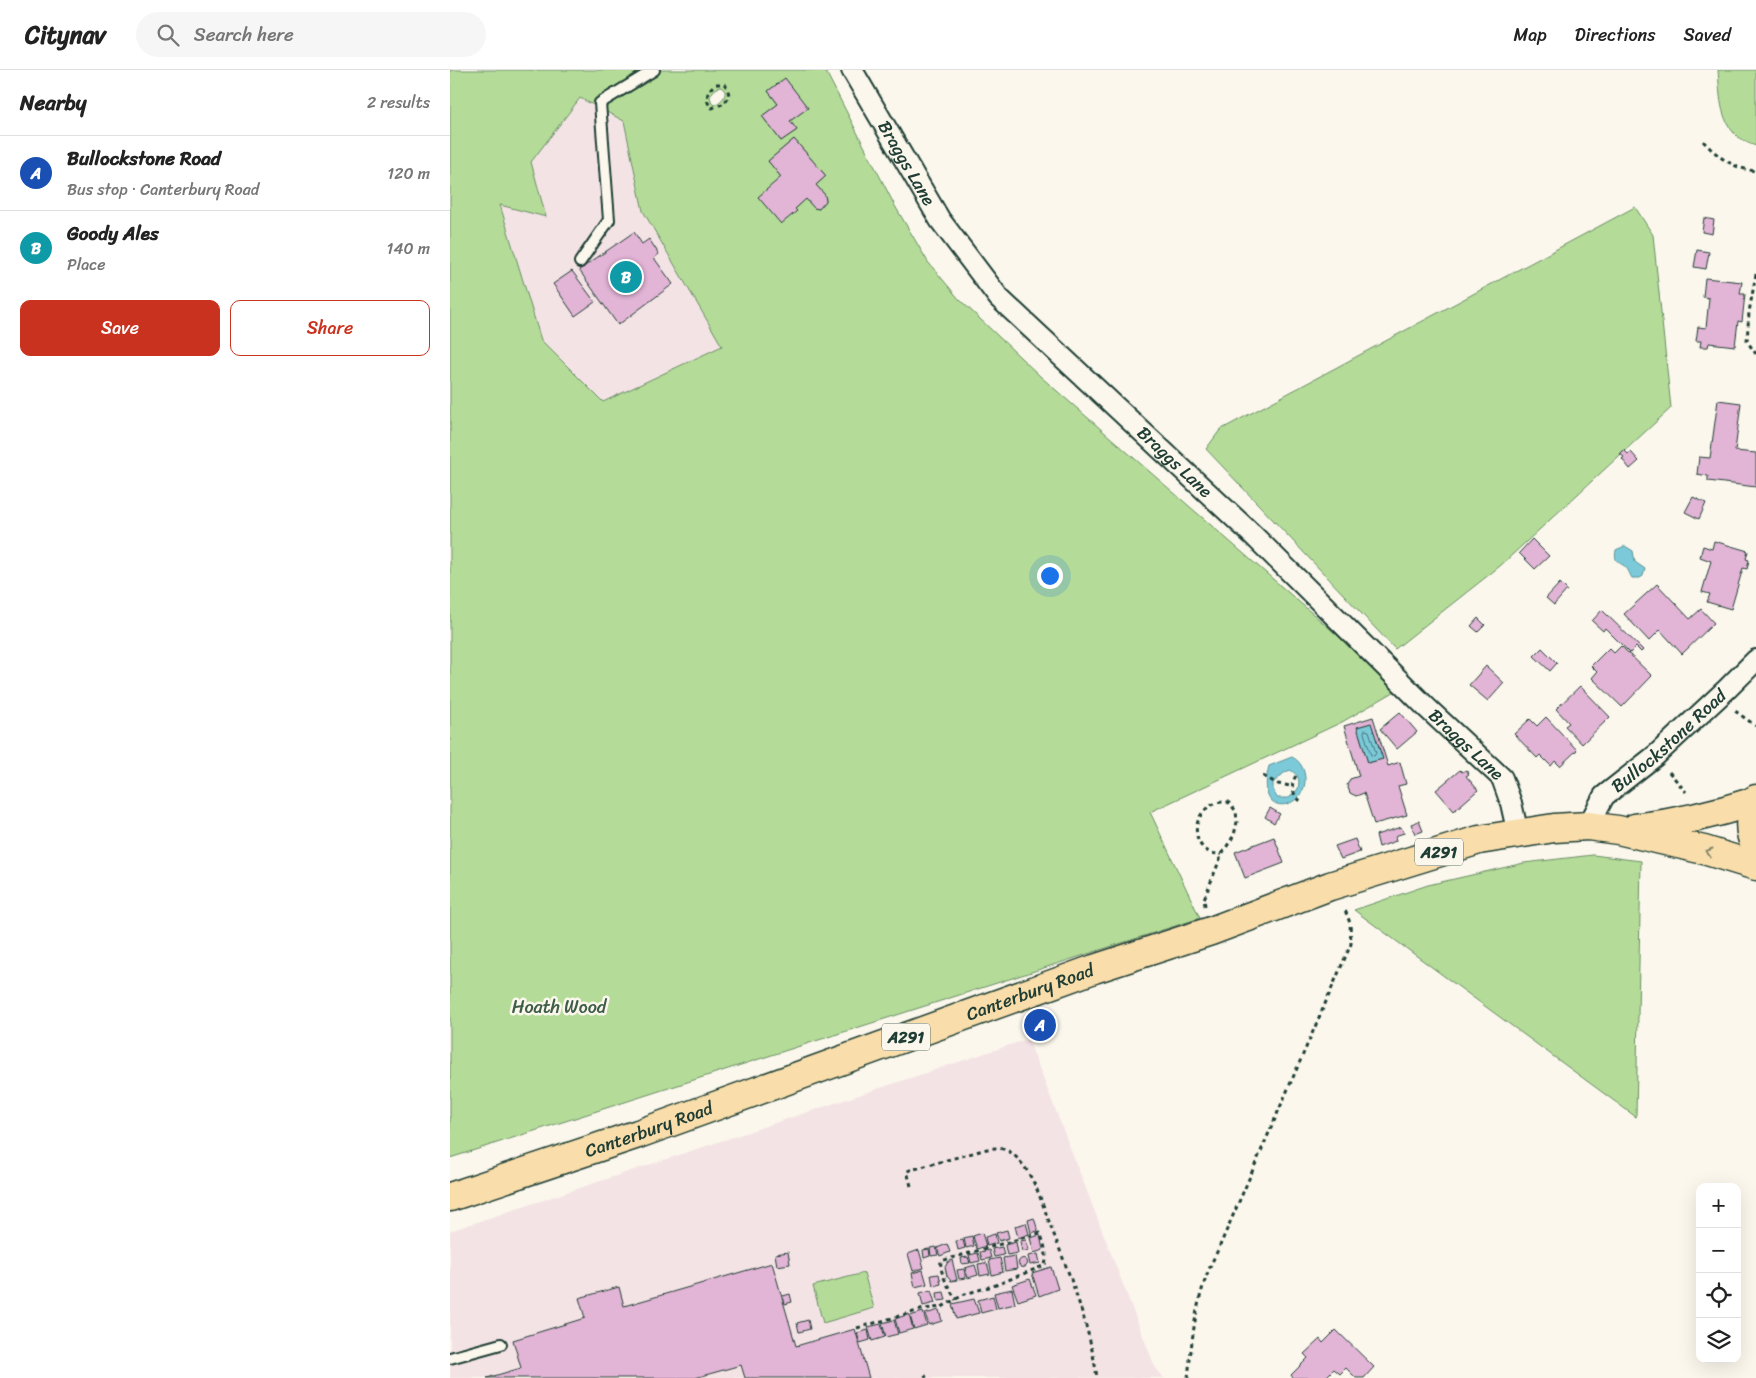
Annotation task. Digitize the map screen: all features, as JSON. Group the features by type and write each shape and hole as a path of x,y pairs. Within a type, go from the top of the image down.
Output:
{"main road":[{"name":"Canterbury Road","path":"1618,830 1672,823 1724,811 1755,800"},
{"path":"1755,800 1750,825 1752,841 1756,848"},
{"name":"Canterbury Road","path":"450,1197 638,1134 1094,969 1211,931 1330,886 1479,840 1554,828 1588,826 1618,830 1704,850 1756,866"}],"street":[{"name":"Braggs Lane","path":"852,70 940,220 999,298 1254,536 1427,708 1502,778 1511,803 1518,834"},
{"name":"Bullockstone Road","path":"1588,826 1604,796 1655,756 1756,660"}],"lane":[{"path":"580,262 609,220 600,103 654,70"},
{"path":"450,1358 501,1344"}],"path":[{"path":"724,84 729,95 725,103 716,107 709,107 707,98 709,90 714,85 724,84"},
{"path":"1703,141 1719,157 1743,169 1756,171"},
{"path":"1756,274 1749,312 1747,341 1756,354"},
{"path":"1263,776 1278,784 1292,786"},
{"path":"1296,776 1292,786 1295,795 1303,803"},
{"path":"1211,931 1204,899 1222,854 1234,835 1237,822 1236,811 1228,802 1216,803 1201,813 1195,827 1198,840 1204,849 1212,854 1222,854"},
{"path":"1188,1378 1195,1316 1209,1267 1351,944 1350,923 1343,906 1330,886"},
{"path":"911,1186 907,1171 987,1149 999,1147 1013,1154 1025,1166 1038,1191 1082,1310 1094,1357 1097,1378"},
{"path":"857,1328 924,1308 942,1307 956,1300 964,1294 996,1285 1045,1265 1047,1261 1045,1248 1040,1233 941,1261 940,1266 956,1300"}],"shaded area":[{"path":"580,98 624,121 643,211 723,346 603,402 541,340 500,205 546,217 530,162"},
{"path":"1028,1039 1155,1367 1164,1378 450,1378 450,1231"}],"green space":[{"name":"Hoath Wood","path":"450,70 825,70 895,206 928,262 959,299 1041,377 1399,689 1342,722 1150,812 1200,918 450,1158","holes":["785,79 807,108 790,121 797,130 781,141 762,116 778,104 768,91","721,87 725,91 725,96 714,105 710,97","580,98 624,121 643,211 722,346 603,402 541,340 500,205 546,217 531,162","794,139 826,176 816,185 825,195 826,201 819,209 814,208 806,199 795,209 781,177 768,161"]},
{"path":"1718,70 1756,70 1756,146 1738,137 1727,123 1720,97"},
{"path":"1635,207 1653,235 1671,408 1500,566 1395,649 1206,449 1220,430"},
{"path":"1593,855 1641,861 1636,1117 1354,910 1428,885 1524,863"},
{"path":"864,1273 874,1308 823,1323 813,1286"}],"water":[{"path":"1625,546 1633,551 1635,562 1645,569 1643,576 1640,578 1632,578 1626,567 1617,561 1616,550"},
{"path":"1371,723 1383,759 1368,763 1357,727"},
{"path":"1292,757 1301,765 1305,784 1300,794 1293,801 1284,805 1276,803 1269,797 1266,785 1269,766","holes":["1290,770 1298,778 1298,789 1289,798 1277,798 1273,790 1273,783 1284,773"]}],"building":[{"path":"785,78 808,108 790,121 797,130 781,141 762,116 778,104 768,91"},
{"path":"794,139 826,176 816,185 825,195 826,201 819,209 814,208 806,199 795,209 797,211 781,224 758,197 781,177 768,161"},
{"path":"1704,218 1714,220 1712,234 1702,232"},
{"path":"634,232 642,244 649,239 659,254 654,258 673,284 618,325 579,270"},
{"path":"1697,250 1709,252 1706,269 1694,267"},
{"path":"572,271 595,302 575,316 553,284"},
{"path":"1705,278 1742,282 1740,294 1745,294 1742,322 1738,321 1735,346 1709,343 1708,347 1700,347 1701,341 1696,341 1698,327 1706,328 1709,298 1703,297"},
{"path":"1718,400 1741,403 1735,451 1756,453 1756,487 1708,481 1708,476 1697,474 1699,457 1710,458"},
{"path":"1624,450 1628,454 1631,452 1639,461 1630,469 1622,459 1624,457 1620,454"},
{"path":"1693,497 1706,503 1699,519 1685,512"},
{"path":"1532,539 1549,556 1535,569 1519,553"},
{"path":"1714,541 1748,551 1746,559 1749,560 1747,569 1743,568 1731,609 1707,602 1710,594 1702,592 1711,561 1700,557 1703,546 1712,549"},
{"path":"1560,583 1567,590 1554,605 1546,598"},
{"path":"1657,584 1690,619 1701,609 1714,623 1682,654 1660,630 1649,641 1624,614"},
{"path":"1602,610 1643,650 1641,652 1636,647 1630,653 1605,628 1603,631 1592,621"},
{"path":"1478,618 1485,625 1478,632 1471,626"},
{"path":"1621,646 1652,676 1622,707 1592,678 1597,672 1591,666 1609,648 1614,653"},
{"path":"1542,648 1557,663 1550,671 1534,656"},
{"path":"1486,666 1504,683 1488,701 1469,685"},
{"path":"1580,686 1610,717 1582,744 1565,726 1569,723 1556,709"},
{"path":"1400,712 1417,732 1397,749 1380,729"},
{"path":"1373,717 1388,766 1400,762 1406,784 1398,786 1407,815 1374,824 1364,793 1356,796 1350,793 1347,785 1350,779 1359,776 1344,726","holes":["1371,723 1383,759 1368,763 1357,727"]},
{"path":"1546,717 1577,750 1560,766 1555,761 1551,766 1540,755 1537,758 1514,734 1530,719 1537,726"},
{"path":"1460,770 1462,772 1466,770 1469,774 1466,776 1478,790 1454,811 1436,790"},
{"path":"1270,808 1280,814 1274,823 1265,817"},
{"path":"1419,821 1423,831 1415,834 1411,824"},
{"path":"1401,827 1404,833 1395,836 1396,841 1379,847 1376,835"},
{"path":"1274,837 1284,863 1245,878 1235,852"},
{"path":"1355,839 1360,852 1341,859 1335,846"},
{"path":"1034,1218 1038,1231 1031,1233 1028,1220"},
{"path":"1026,1223 1029,1234 1018,1238 1015,1226"},
{"path":"1007,1230 1009,1238 999,1241 996,1233"},
{"path":"982,1233 986,1246 977,1249 973,1236"},
{"path":"995,1234 997,1243 987,1246 985,1237"},
{"path":"1040,1235 1043,1250 1034,1253 1030,1238"},
{"path":"972,1236 974,1246 966,1248 964,1238"},
{"path":"963,1240 965,1248 958,1250 956,1241"},
{"path":"1026,1240 1029,1250 1022,1252 1020,1241"},
{"path":"1016,1242 1018,1253 1007,1255 1005,1245"},
{"path":"947,1244 950,1252 940,1256 937,1248"},
{"path":"936,1247 938,1255 931,1256 930,1248"},
{"path":"1002,1247 1004,1255 994,1257 992,1249"},
{"path":"929,1249 930,1256 924,1258 923,1250"},
{"path":"919,1250 924,1268 913,1271 908,1254"},
{"path":"989,1250 991,1258 982,1260 980,1252"},
{"path":"788,1252 790,1264 777,1266 775,1254"},
{"path":"978,1253 980,1261 971,1263 969,1255"},
{"path":"1038,1254 1040,1263 1030,1265 1028,1256"},
{"path":"1015,1256 1017,1269 1005,1271 1003,1258"},
{"path":"968,1257 970,1263 962,1264 961,1258"},
{"path":"1000,1258 1003,1272 992,1275 989,1260"},
{"path":"1023,1258 1028,1263 1023,1268 1018,1263"},
{"path":"952,1260 957,1280 951,1281 947,1276 945,1267"},
{"path":"772,1263 796,1346 855,1329 869,1378 745,1378 741,1365 695,1378 487,1378 521,1368 513,1340 585,1318 579,1298 619,1287 624,1306"},
{"path":"987,1263 990,1274 980,1276 978,1264"},
{"path":"975,1265 978,1275 968,1278 965,1268"},
{"path":"1051,1267 1058,1289 1039,1296 1032,1273"},
{"path":"964,1269 966,1278 959,1279 957,1270"},
{"path":"923,1270 927,1284 915,1287 912,1273"},
{"path":"939,1274 941,1284 933,1286 931,1275"},
{"path":"1030,1279 1036,1295 1018,1301 1012,1285"},
{"path":"1012,1289 1015,1304 998,1308 994,1293"},
{"path":"931,1290 935,1303 923,1306 920,1293"},
{"path":"944,1292 946,1300 938,1301 937,1293"},
{"path":"790,1294 792,1302 785,1304 783,1296"},
{"path":"993,1296 996,1309 981,1313 978,1300"},
{"path":"974,1299 979,1313 956,1319 952,1304"},
{"path":"939,1310 942,1321 929,1325 925,1314"},
{"path":"923,1312 927,1325 914,1329 910,1316"},
{"path":"909,1314 913,1329 899,1333 895,1319"},
{"path":"808,1320 810,1329 799,1332 797,1323"},
{"path":"894,1320 898,1334 886,1337 882,1323"},
{"path":"881,1324 885,1337 872,1341 868,1327"},
{"path":"868,1330 870,1340 860,1343 857,1333"},
{"path":"1336,1330 1374,1367 1364,1378 1356,1378 1346,1368 1340,1374 1334,1369 1325,1378 1293,1378 1291,1375 1308,1358 1304,1354 1320,1339 1323,1343"}],"place":[{"name":"Goody Ales","path":"626,277"},
{"name":"Bullockstone Road","path":"1040,1025"}]}
